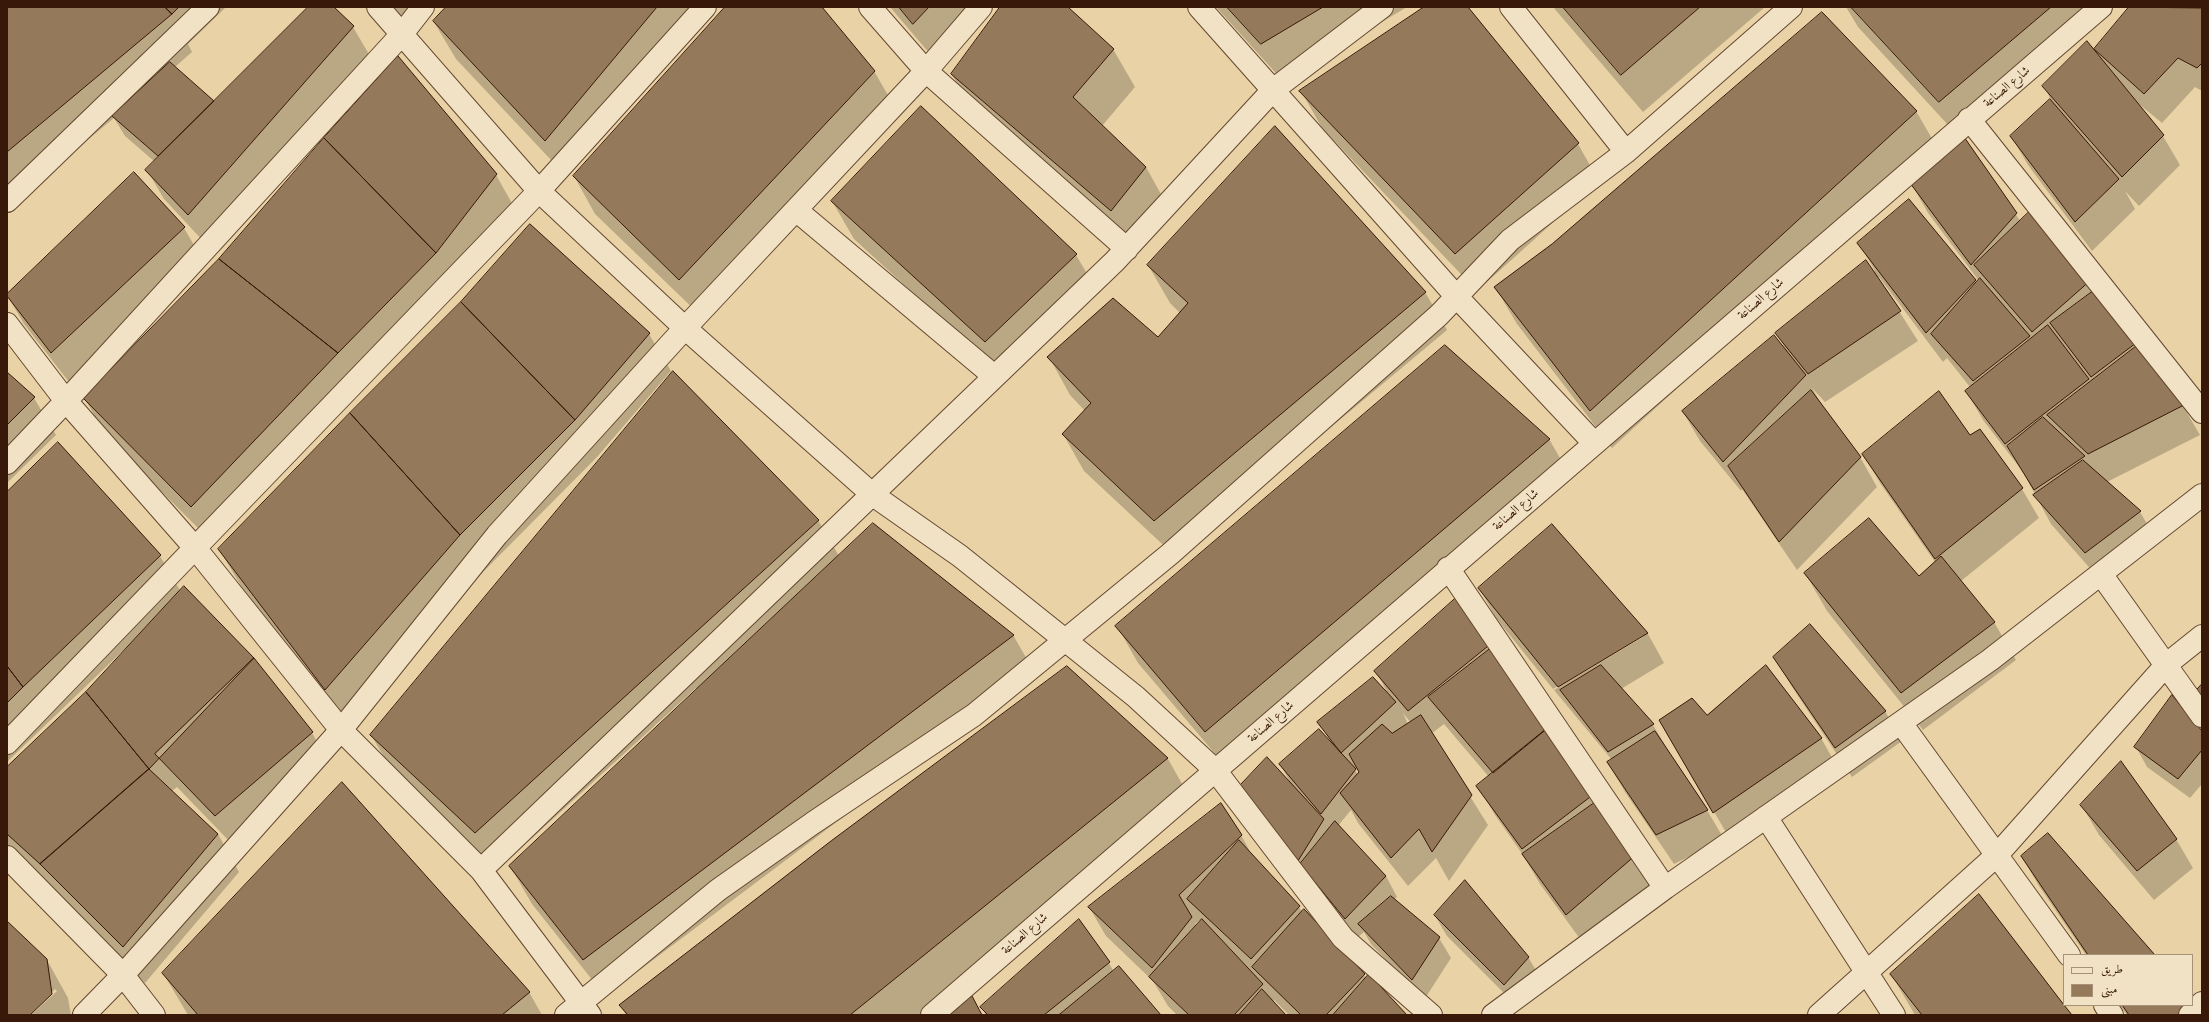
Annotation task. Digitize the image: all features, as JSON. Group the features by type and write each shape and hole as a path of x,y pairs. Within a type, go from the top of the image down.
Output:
{"street":[{"path":"7,201 208,7"},
{"path":"378,7 539,191 685,328 873,495 960,556 1066,640 1136,697 1215,770 1343,938 1431,1015"},
{"path":"7,463 66,401 402,34 423,7"},
{"path":"7,743 196,549 539,191 705,7"},
{"path":"870,7 926,71 1127,249"},
{"path":"84,1015 123,975 341,730 497,535 685,328 926,71 981,7"},
{"path":"1199,7 1456,296 1594,444"},
{"path":"480,870 873,495 994,376 1127,249 1273,90 1382,7"},
{"path":"1511,7 1626,152"},
{"path":"7,324 66,401 196,549 341,730 480,870 579,1011 718,890 813,823 974,715 1170,554 1438,315 1510,240 1626,152 1791,7"},
{"name":"شارع الصناعة","path":"932,1015 1448,568 2101,7"},
{"path":"1969,119 2202,412"},
{"path":"796,210 994,376"},
{"path":"1493,1015 1665,888 1990,660 2202,495"},
{"path":"1448,568 1665,888"},
{"path":"2101,574 2167,664 2202,716"},
{"path":"1819,1015 1996,855 2167,664 2202,636"},
{"path":"1901,723 2068,954"},
{"path":"1766,817 1894,1015"},
{"path":"7,857 123,975 154,1015"},
{"path":"2190,1015 2202,1003"},
{"path":"2106,1006 2112,1015"}],"building":[{"path":"7,7 165,7 172,14 7,152"},
{"path":"165,7 179,7 172,14"},
{"path":"308,7 334,7 354,26 188,215 145,170"},
{"path":"446,7 657,7 545,141 433,21"},
{"path":"725,7 822,7 875,71 679,280 573,176"},
{"path":"899,7 929,7 913,24"},
{"path":"1000,7 1068,7 1114,49 1073,97 1146,167 1111,211 951,74"},
{"path":"1227,7 1323,7 1261,44"},
{"path":"1424,7 1468,7 1579,143 1455,254 1299,91"},
{"path":"1563,7 1700,7 1621,75"},
{"path":"1851,7 2051,7 1939,102"},
{"path":"2129,7 2202,8 2202,63 2197,68 2178,58 2144,94 2094,49"},
{"path":"1822,12 1917,111 1590,411 1494,287 1552,244"},
{"path":"2087,41 2164,135 2122,177 2042,86"},
{"path":"398,56 497,174 436,253 324,138"},
{"path":"170,62 214,101 158,156 112,116"},
{"path":"2050,99 2119,179 2075,222 2010,136"},
{"path":"921,106 1077,254 985,342 831,201"},
{"path":"1275,126 1426,292 1154,521 1062,434 1091,403 1047,357 1113,298 1158,337 1188,303 1147,265"},
{"path":"1962,134 2017,213 1971,265 1910,183"},
{"path":"324,138 436,253 338,353 219,259"},
{"path":"134,172 185,227 51,353 7,294"},
{"path":"1909,199 1976,280 1926,333 1857,243"},
{"path":"2030,211 2092,279 2032,332 1974,265"},
{"path":"530,224 650,333 575,420 461,302"},
{"path":"219,259 338,353 191,507 83,398"},
{"path":"1866,260 1901,311 1808,374 1775,333"},
{"path":"1980,278 2030,336 1973,381 1931,334"},
{"path":"2096,289 2136,343 2091,377 2050,323"},
{"path":"461,302 575,420 460,535 350,413"},
{"path":"2048,325 2089,379 2005,444 1965,391"},
{"path":"1774,335 1806,375 1723,462 1682,411"},
{"path":"1445,345 1550,439 1205,732 1115,626"},
{"path":"2138,345 2184,405 2088,454 2047,415"},
{"path":"673,371 819,520 475,833 370,735"},
{"path":"7,372 35,397 7,425"},
{"path":"1811,390 1861,457 1779,542 1728,466"},
{"path":"1939,391 1970,435 1980,429 2023,488 1935,559 1862,454"},
{"path":"350,413 460,535 325,690 218,549"},
{"path":"2043,417 2085,456 2034,490 2007,446"},
{"path":"58,442 161,555 23,687 7,666 7,492"},
{"path":"2083,460 2141,511 2085,553 2033,495"},
{"path":"1869,518 1919,576 1941,556 1995,622 1901,693 1804,573"},
{"path":"873,523 1014,635 583,960 509,866"},
{"path":"1552,524 1648,633 1558,687 1478,588"},
{"path":"184,586 254,658 149,769 86,692"},
{"path":"1457,597 1493,642 1408,711 1374,671"},
{"path":"1810,624 1886,711 1835,748 1773,657"},
{"path":"1495,645 1549,727 1493,773 1428,697"},
{"path":"254,658 313,732 215,816 155,754"},
{"path":"1601,665 1654,724 1608,752 1560,690"},
{"path":"1766,665 1822,738 1713,813 1659,720 1692,698 1707,715"},
{"path":"7,666 23,687 7,703"},
{"path":"1067,666 1168,758 850,1015 628,1015 619,1005 831,841"},
{"path":"1373,677 1396,702 1341,753 1317,722"},
{"path":"2202,684 2202,703 2192,695"},
{"path":"86,692 149,769 40,864 7,834 7,767"},
{"path":"2172,695 2202,731 2202,750 2178,779 2134,747"},
{"path":"1421,715 1472,795 1432,852 1419,829 1391,858 1340,793 1359,772 1349,754 1382,724 1392,733"},
{"path":"1549,727 1594,794 1522,849 1476,786"},
{"path":"1319,729 1356,769 1321,814 1279,764"},
{"path":"1655,731 1708,810 1656,835 1607,762"},
{"path":"1267,757 1324,819 1296,864 1235,791"},
{"path":"2121,761 2177,839 2137,871 2080,805"},
{"path":"149,769 218,834 123,947 40,864"},
{"path":"342,782 530,992 502,1015 198,1015 162,973"},
{"path":"1600,799 1637,854 1566,915 1522,854"},
{"path":"1221,803 1242,835 1179,895 1192,917 1152,968 1088,907"},
{"path":"1335,821 1386,876 1345,919 1300,864"},
{"path":"2048,833 2154,954 2087,954 2021,856"},
{"path":"1239,840 1300,906 1251,959 1187,899"},
{"path":"1465,880 1529,957 1504,985 1434,915"},
{"path":"1979,894 2063,1003 2063,1006 2065,1006 2072,1015 1922,1015 1890,974"},
{"path":"1391,896 1440,937 1412,980 1358,924"},
{"path":"1304,909 1365,974 1326,1015 1301,1015 1252,967"},
{"path":"1079,919 1110,962 1044,1015 988,1015 980,1007"},
{"path":"1202,919 1263,984 1234,1015 1189,1015 1149,977"},
{"path":"7,921 47,959 52,994 30,1015 7,1015"},
{"path":"1119,966 1161,1015 1059,1015"},
{"path":"1369,974 1407,1015 1333,1015"},
{"path":"1262,989 1286,1015 1239,1015"},
{"path":"972,996 982,1015 950,1015"},
{"path":"2193,998 2199,1005 2187,1015 2129,1015 2123,1006 2193,1006"}]}
